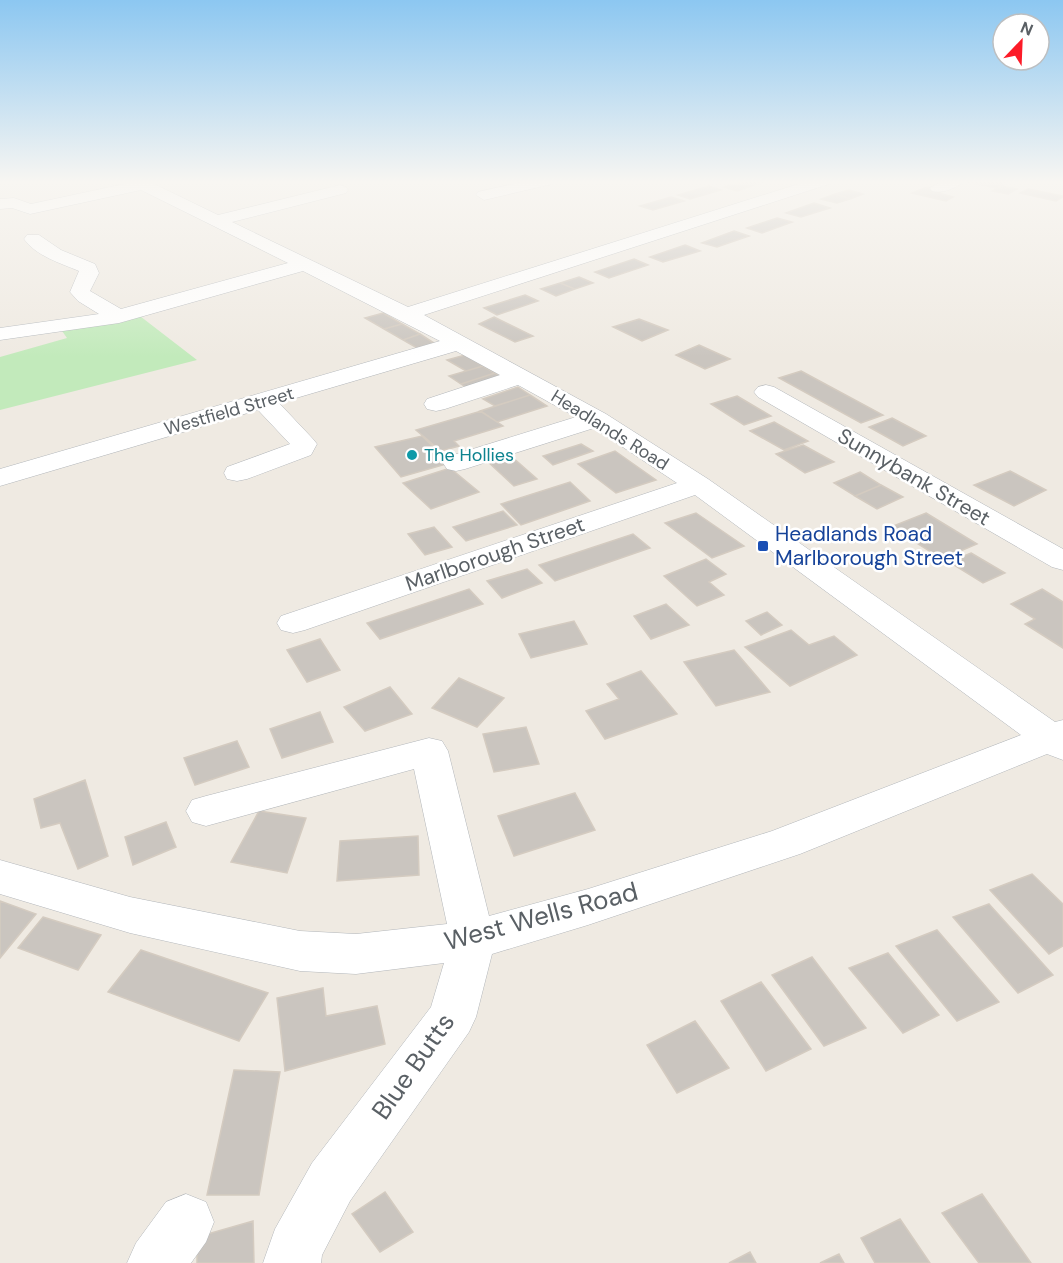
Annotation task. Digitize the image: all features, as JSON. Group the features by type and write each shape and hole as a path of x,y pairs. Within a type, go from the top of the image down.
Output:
{"street":[{"path":"25,240 88,268 89,273 80,292 84,297 119,316"},
{"name":"Headlands Road","path":"257,240 406,314 597,419 698,484 1058,740"},
{"path":"406,314 638,240"},
{"path":"0,334 60,328 119,316 305,264"},
{"name":"Westfield Street","path":"0,478 458,343"},
{"path":"436,404 521,376"},
{"name":"Sunnybank Street","path":"766,392 1063,561"},
{"path":"237,473 292,453 302,448 304,444 263,401"},
{"path":"456,464 597,419"},
{"name":"Marlborough Street","path":"293,623 698,484"},
{"name":"West Wells Road","path":"0,877 130,915 300,951 356,954 473,940 588,908 785,843 1058,740"},
{"path":"206,811 429,751 473,940"},
{"name":"Blue Butts","path":"292,1263 295,1249 331,1182 452,1017 473,940"}],"green space":[{"path":"136,313 197,360 0,410 0,357 67,338 60,328"}],"building":[{"path":"710,240 738,240 717,247 702,243"},
{"path":"685,245 700,251 663,262 650,257"},
{"path":"634,259 648,265 609,278 595,272"},
{"path":"579,277 593,283 575,289 560,283"},
{"path":"560,283 575,289 556,296 541,289"},
{"path":"525,295 538,301 497,315 484,308"},
{"path":"383,313 402,324 384,329 365,318"},
{"path":"494,317 533,336 515,342 479,324"},
{"path":"639,319 668,330 642,341 613,327"},
{"path":"402,324 420,334 403,340 384,329"},
{"path":"420,334 434,343 417,348 403,340"},
{"path":"699,345 730,359 705,369 676,355"},
{"path":"465,355 483,366 466,371 447,360"},
{"path":"483,366 495,373 461,384 449,376"},
{"path":"801,371 883,415 861,423 779,378"},
{"path":"495,373 507,381 473,392 461,384"},
{"path":"518,387 530,395 495,406 483,399"},
{"path":"530,395 547,406 497,422 480,411"},
{"path":"737,396 771,416 744,425 711,404"},
{"path":"481,411 503,426 454,441 459,446 441,451 416,430"},
{"path":"892,418 926,436 903,446 869,427"},
{"path":"774,422 808,441 784,450 750,431"},
{"name":"The Hollies","path":"422,436 450,463 401,477 375,447"},
{"path":"581,444 593,451 553,465 543,456"},
{"path":"803,445 834,462 805,473 776,454"},
{"path":"615,451 656,480 616,493 578,464"},
{"path":"511,456 537,479 514,486 488,462"},
{"path":"450,468 479,492 431,509 403,483"},
{"path":"1010,471 1046,490 1014,506 974,485"},
{"path":"860,472 881,485 855,496 834,483"},
{"path":"570,482 590,501 521,525 501,504"},
{"path":"881,485 903,497 877,509 855,496"},
{"path":"503,511 517,525 466,541 453,527"},
{"path":"696,513 744,546 712,558 665,523"},
{"path":"926,513 977,544 942,559 891,527"},
{"path":"434,527 452,547 425,555 408,534"},
{"path":"633,534 650,548 555,581 539,565"},
{"path":"971,553 1005,573 983,583 949,562"},
{"path":"706,559 726,574 709,582 724,595 697,606 664,576"},
{"path":"527,569 542,583 502,598 487,581"},
{"path":"469,589 483,604 380,639 367,623"},
{"path":"1042,589 1063,602 1063,648 1025,624 1035,619 1011,604"},
{"path":"666,604 689,625 651,639 634,616"},
{"path":"767,612 782,625 761,635 746,621"},
{"path":"574,621 587,644 531,658 519,634"},
{"path":"791,630 809,645 834,636 857,655 790,686 745,647"},
{"path":"320,639 340,670 307,682 287,650"},
{"path":"734,650 770,692 716,706 684,662"},
{"path":"641,671 677,714 605,739 586,711 619,699 607,684"},
{"path":"459,678 504,698 477,727 432,708"},
{"path":"390,687 412,714 365,731 344,707"},
{"path":"320,712 333,742 282,758 270,729"},
{"path":"526,727 539,764 494,772 483,734"},
{"path":"237,741 249,767 195,785 184,758"},
{"path":"85,780 108,856 78,869 60,823 41,828 34,799"},
{"path":"575,793 595,830 514,856 498,816"},
{"path":"259,811 306,818 287,873 231,862"},
{"path":"166,822 176,847 133,865 125,837"},
{"path":"418,836 419,875 337,881 340,841"},
{"path":"1032,874 1063,904 1063,946 1049,954 990,890"},
{"path":"0,901 36,914 0,958"},
{"path":"989,904 1053,975 1018,993 953,917"},
{"path":"43,917 101,935 78,970 18,948"},
{"path":"937,930 999,1002 957,1021 896,946"},
{"path":"141,950 268,993 239,1041 108,992"},
{"path":"888,953 939,1015 903,1033 849,968"},
{"path":"812,957 866,1028 824,1046 772,975"},
{"path":"761,982 811,1049 766,1071 721,1001"},
{"path":"323,988 326,1016 377,1006 385,1044 285,1071 277,998"},
{"path":"695,1021 729,1068 677,1093 647,1045"},
{"path":"234,1070 280,1072 259,1195 207,1195"},
{"path":"385,1192 413,1232 380,1252 352,1214"},
{"path":"982,1194 1031,1263 979,1263 942,1213"},
{"path":"900,1219 930,1263 875,1263 861,1238"},
{"path":"253,1221 254,1263 197,1263 197,1237"},
{"path":"750,1252 756,1263 729,1263"},
{"path":"839,1254 844,1263 820,1263"}],"place":[{"name":"The Hollies","path":"412,455"},
{"name":"Headlands Road Marlborough Street","path":"763,546"}]}
